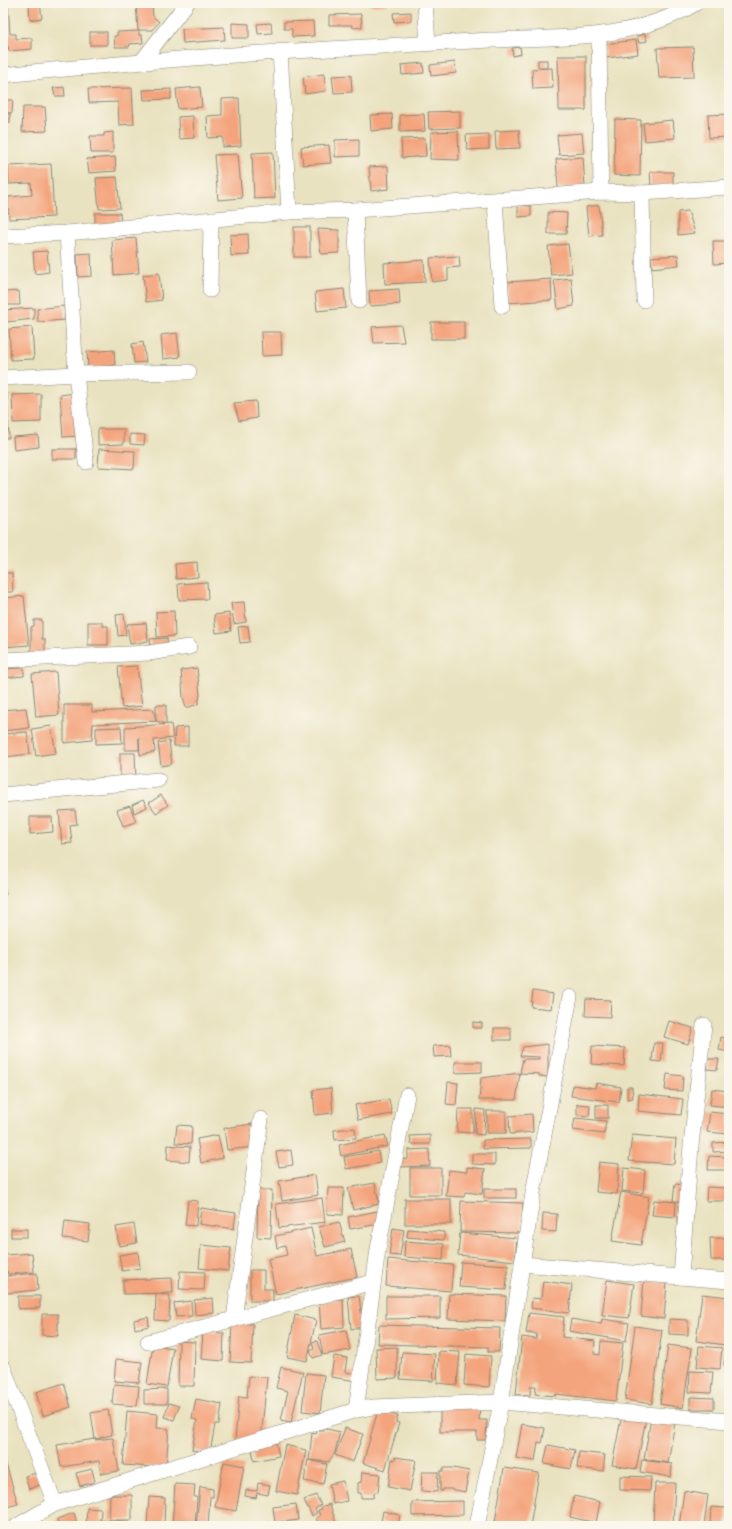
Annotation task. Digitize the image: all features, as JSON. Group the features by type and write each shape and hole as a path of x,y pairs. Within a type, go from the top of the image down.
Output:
{"street":[{"path":"142,61 187,3"},
{"path":"425,3 428,43"},
{"path":"3,75 142,61 280,51 599,35 664,20 680,13 696,3"},
{"path":"599,35 601,192"},
{"path":"280,51 289,212"},
{"path":"3,236 67,233 289,212 355,210 495,201 601,192 642,193 729,188"},
{"path":"642,193 644,300"},
{"path":"495,201 502,306"},
{"path":"355,210 359,301"},
{"path":"210,290 211,219"},
{"path":"67,233 76,374 86,462"},
{"path":"3,378 76,374 189,372"},
{"path":"3,660 149,653 189,648"},
{"path":"3,795 158,780"},
{"path":"477,1526 501,1402 532,1193 570,997"},
{"path":"681,1277 704,1025"},
{"path":"356,1410 373,1282 407,1095"},
{"path":"234,1319 261,1119"},
{"path":"522,1264 729,1281"},
{"path":"148,1342 373,1282"},
{"path":"3,1367 55,1504"},
{"path":"17,1526 55,1504 356,1410 373,1407 501,1402 729,1421"}],"building":[{"path":"3,3 8,3 10,34 16,34 16,39 32,38 32,49 9,51 8,46 3,47"},
{"path":"40,3 42,18 30,20 29,4"},
{"path":"136,3 172,3 172,5 152,6 153,16 159,22 152,30 139,30 139,35 142,35 143,43 130,44 129,47 115,47 114,36 117,36 117,32 138,31"},
{"path":"371,3 387,3 387,5 371,6"},
{"path":"459,3 468,3 468,6 459,6"},
{"path":"411,12 411,21 394,22 393,13"},
{"path":"361,14 362,27 353,28 352,25 329,25 329,15"},
{"path":"313,21 314,36 292,37 292,29 284,29 284,22"},
{"path":"232,23 249,24 249,38 232,38"},
{"path":"271,23 272,33 258,34 257,24"},
{"path":"224,27 225,40 183,43 182,29"},
{"path":"90,32 107,32 107,45 90,45"},
{"path":"645,34 647,41 639,43 637,36"},
{"path":"636,40 638,54 606,58 604,44"},
{"path":"520,47 521,54 513,56 512,48"},
{"path":"693,47 694,77 659,78 657,48"},
{"path":"558,56 586,56 586,110 559,110"},
{"path":"538,60 547,60 547,67 538,67"},
{"path":"455,62 456,73 431,76 430,65"},
{"path":"423,63 424,73 402,75 401,65"},
{"path":"552,68 553,88 533,89 532,69"},
{"path":"324,74 326,91 305,94 303,77"},
{"path":"351,75 352,92 334,93 332,76"},
{"path":"64,87 65,96 55,96 53,88"},
{"path":"200,87 202,107 178,109 176,89"},
{"path":"132,88 134,124 119,125 118,102 89,103 88,89"},
{"path":"171,89 171,99 144,100 143,90"},
{"path":"239,98 241,146 223,147 223,137 208,138 207,116 222,115 222,99"},
{"path":"3,100 13,100 12,113 3,112"},
{"path":"23,107 45,107 47,131 22,132"},
{"path":"460,111 460,128 429,129 428,112"},
{"path":"3,114 10,114 10,123 3,123"},
{"path":"392,114 393,129 371,131 370,115"},
{"path":"424,114 425,131 400,132 400,115"},
{"path":"729,114 729,137 709,138 708,115"},
{"path":"193,116 194,138 179,139 178,117"},
{"path":"615,119 641,120 640,176 614,175"},
{"path":"673,120 675,138 645,141 643,123"},
{"path":"519,130 520,148 496,149 495,131"},
{"path":"458,131 459,160 430,159 431,132"},
{"path":"113,132 113,153 91,153 90,136 104,136 104,133"},
{"path":"582,133 584,153 559,155 557,135"},
{"path":"489,134 489,149 467,150 466,135"},
{"path":"425,138 426,156 402,158 401,139"},
{"path":"359,139 359,156 335,157 335,140"},
{"path":"329,145 331,163 303,165 301,147"},
{"path":"273,152 275,198 254,199 252,153"},
{"path":"238,154 242,198 218,200 214,155"},
{"path":"115,157 116,171 89,173 87,159"},
{"path":"583,157 585,187 558,188 556,159"},
{"path":"51,164 54,217 9,219 8,197 32,195 31,183 9,184 8,166"},
{"path":"388,166 389,189 371,191 369,167"},
{"path":"650,172 673,172 673,184 651,186"},
{"path":"117,177 120,208 99,209 96,178"},
{"path":"518,205 531,206 531,216 518,217"},
{"path":"599,205 602,235 589,236 586,207"},
{"path":"688,211 695,233 678,235 678,212"},
{"path":"548,212 567,213 566,234 548,234"},
{"path":"95,213 120,213 121,224 95,225"},
{"path":"294,227 310,227 310,257 294,257"},
{"path":"318,229 339,230 339,253 321,254"},
{"path":"248,234 249,255 231,256 230,235"},
{"path":"136,238 139,273 114,275 112,240"},
{"path":"713,241 729,241 729,263 714,264"},
{"path":"568,244 572,273 551,275 548,246"},
{"path":"47,251 49,272 35,274 33,252"},
{"path":"91,253 92,276 78,277 77,254"},
{"path":"678,255 679,265 652,268 651,257"},
{"path":"459,256 460,267 448,268 448,280 432,282 430,258"},
{"path":"424,260 425,282 385,284 384,263"},
{"path":"159,273 162,300 146,302 143,275"},
{"path":"571,278 574,306 558,309 554,280"},
{"path":"551,279 552,300 508,303 507,282"},
{"path":"344,289 346,308 317,311 315,292"},
{"path":"399,289 400,304 370,306 369,291"},
{"path":"19,291 20,305 5,305 4,292"},
{"path":"64,306 65,320 38,322 37,309"},
{"path":"34,308 34,319 6,322 4,310"},
{"path":"431,322 464,322 464,339 431,339"},
{"path":"401,325 404,342 374,343 372,327"},
{"path":"32,327 34,359 11,360 9,329"},
{"path":"261,332 281,332 282,355 262,356"},
{"path":"177,333 180,357 163,359 161,335"},
{"path":"143,342 146,362 134,363 132,344"},
{"path":"114,350 115,365 88,368 87,352"},
{"path":"7,393 8,419 3,419 3,394"},
{"path":"75,393 79,436 63,437 60,395"},
{"path":"41,394 41,422 13,423 12,395"},
{"path":"256,401 257,418 239,421 234,403"},
{"path":"8,421 9,438 3,438 3,422"},
{"path":"98,429 124,429 124,444 98,445"},
{"path":"130,434 145,435 144,445 130,444"},
{"path":"38,435 39,447 14,450 13,437"},
{"path":"52,449 76,449 76,459 52,459"},
{"path":"99,449 135,451 134,469 98,467"},
{"path":"197,562 198,577 176,579 175,564"},
{"path":"3,573 12,573 13,592 3,592"},
{"path":"207,582 208,599 179,600 178,584"},
{"path":"24,596 29,645 3,647 3,598"},
{"path":"244,602 246,622 234,624 231,603"},
{"path":"174,611 175,636 157,637 156,612"},
{"path":"229,613 231,631 216,633 214,615"},
{"path":"124,614 126,635 118,636 116,615"},
{"path":"34,620 42,620 42,639 45,639 45,653 31,653 31,627 34,626"},
{"path":"88,622 102,622 102,626 108,626 108,645 88,645"},
{"path":"146,623 148,641 130,644 127,624"},
{"path":"248,626 250,642 240,643 238,627"},
{"path":"167,638 168,648 151,649 150,639"},
{"path":"137,666 142,706 122,708 118,667"},
{"path":"24,668 24,676 3,678 3,669"},
{"path":"197,668 200,695 198,704 186,708 183,697 181,670"},
{"path":"56,672 59,715 36,717 32,674"},
{"path":"64,705 92,705 92,712 153,709 156,721 93,724 92,740 64,743"},
{"path":"156,705 166,705 166,724 156,721"},
{"path":"26,708 29,728 3,731 3,710"},
{"path":"171,724 173,738 154,740 155,752 140,755 139,738 139,750 125,750 125,727"},
{"path":"51,726 56,753 36,756 32,729"},
{"path":"121,727 122,743 96,744 96,728"},
{"path":"188,727 188,746 174,746 175,728"},
{"path":"27,732 30,754 5,757 3,734"},
{"path":"169,741 172,764 161,766 158,743"},
{"path":"120,753 135,753 136,779 120,780"},
{"path":"161,795 168,805 156,813 149,803"},
{"path":"143,800 147,807 134,813 132,805"},
{"path":"130,806 136,822 123,826 117,810"},
{"path":"75,810 77,824 70,825 72,843 62,844 59,811"},
{"path":"30,817 52,817 53,832 30,834"},
{"path":"3,879 6,895 3,895"},
{"path":"533,991 553,994 551,1009 531,1007"},
{"path":"586,999 611,1000 610,1017 585,1016"},
{"path":"669,1021 693,1028 688,1044 664,1037"},
{"path":"473,1022 482,1023 482,1028 473,1028"},
{"path":"494,1028 511,1028 511,1040 494,1040"},
{"path":"721,1037 729,1039 729,1052 719,1050"},
{"path":"654,1043 663,1043 661,1062 652,1061"},
{"path":"548,1044 548,1077 539,1076 539,1074 520,1073 523,1059 539,1059 539,1057 520,1056 523,1047"},
{"path":"450,1045 451,1056 434,1057 433,1046"},
{"path":"592,1046 625,1048 624,1066 591,1064"},
{"path":"708,1059 719,1059 717,1070 707,1069"},
{"path":"455,1062 482,1062 482,1072 455,1073"},
{"path":"520,1073 516,1100 479,1100 481,1078"},
{"path":"667,1074 683,1076 682,1091 665,1090"},
{"path":"448,1082 458,1083 456,1105 446,1104"},
{"path":"596,1083 621,1087 619,1102 571,1096 573,1085 595,1088"},
{"path":"627,1087 632,1087 633,1098 627,1099"},
{"path":"331,1088 333,1113 315,1115 313,1090"},
{"path":"712,1089 729,1091 729,1107 710,1105"},
{"path":"639,1094 683,1099 681,1115 638,1111"},
{"path":"389,1099 392,1114 358,1120 355,1105"},
{"path":"577,1104 590,1105 589,1116 577,1115"},
{"path":"596,1105 608,1105 608,1118 596,1118"},
{"path":"458,1109 473,1109 473,1133 457,1132"},
{"path":"476,1109 485,1110 484,1135 475,1134"},
{"path":"487,1111 506,1111 506,1133 487,1133"},
{"path":"710,1112 729,1114 729,1134 707,1132"},
{"path":"532,1114 533,1132 510,1134 509,1116"},
{"path":"575,1118 606,1121 604,1134 573,1130"},
{"path":"252,1124 254,1147 227,1150 224,1128"},
{"path":"177,1125 192,1126 191,1144 175,1143"},
{"path":"355,1128 356,1138 335,1140 334,1130"},
{"path":"218,1135 223,1158 201,1163 197,1139"},
{"path":"385,1135 388,1146 341,1156 339,1145"},
{"path":"430,1135 430,1144 411,1144 410,1136"},
{"path":"632,1135 676,1139 674,1164 629,1161"},
{"path":"531,1139 531,1148 483,1149 483,1140"},
{"path":"729,1142 729,1151 713,1152 713,1143"},
{"path":"168,1145 190,1147 189,1162 167,1160"},
{"path":"429,1149 430,1166 398,1167 398,1160 408,1159 408,1150"},
{"path":"291,1150 293,1165 279,1167 276,1152"},
{"path":"378,1151 380,1163 346,1169 344,1157"},
{"path":"472,1154 495,1154 495,1165 472,1164"},
{"path":"709,1156 729,1157 729,1170 708,1170"},
{"path":"599,1162 619,1164 617,1194 596,1192"},
{"path":"467,1167 485,1169 482,1194 465,1192 464,1197 446,1196 449,1170 467,1172"},
{"path":"410,1168 441,1168 441,1195 410,1195"},
{"path":"624,1168 645,1170 643,1193 622,1191"},
{"path":"315,1175 318,1195 282,1201 279,1181"},
{"path":"375,1183 379,1204 353,1210 348,1188"},
{"path":"675,1184 686,1185 684,1202 673,1201"},
{"path":"707,1187 729,1188 729,1201 706,1201"},
{"path":"328,1188 344,1188 343,1215 327,1214"},
{"path":"484,1189 516,1189 516,1198 484,1198"},
{"path":"258,1190 272,1190 271,1238 257,1237"},
{"path":"621,1192 649,1197 641,1245 612,1241"},
{"path":"322,1198 325,1222 279,1228 276,1204"},
{"path":"405,1199 451,1199 451,1224 405,1224"},
{"path":"188,1200 198,1201 196,1226 185,1225"},
{"path":"654,1200 676,1202 675,1217 652,1215"},
{"path":"461,1201 523,1203 522,1233 460,1232"},
{"path":"201,1208 236,1213 234,1229 199,1224"},
{"path":"377,1211 380,1224 350,1229 348,1217"},
{"path":"543,1213 557,1214 556,1232 542,1231"},
{"path":"65,1221 90,1224 88,1241 63,1238"},
{"path":"339,1222 345,1242 325,1247 319,1227"},
{"path":"134,1224 137,1243 119,1246 116,1227"},
{"path":"311,1228 317,1256 351,1249 357,1277 276,1294 268,1259 287,1255 285,1246 277,1248 275,1236"},
{"path":"393,1228 404,1230 400,1256 389,1255"},
{"path":"11,1229 27,1229 27,1237 11,1237"},
{"path":"408,1229 444,1232 444,1240 407,1237"},
{"path":"460,1233 517,1238 515,1261 458,1255"},
{"path":"710,1238 729,1238 729,1260 711,1260"},
{"path":"405,1241 444,1244 443,1260 404,1257"},
{"path":"201,1245 231,1248 228,1271 199,1268"},
{"path":"138,1252 140,1268 122,1271 119,1255"},
{"path":"32,1253 34,1272 8,1274 7,1271 3,1271 3,1263 6,1263 5,1255"},
{"path":"388,1259 453,1265 451,1291 386,1286"},
{"path":"461,1262 508,1265 506,1290 459,1287"},
{"path":"250,1270 264,1270 264,1289 273,1289 273,1301 250,1301"},
{"path":"180,1271 205,1272 204,1290 179,1289"},
{"path":"37,1273 38,1290 7,1293 6,1276"},
{"path":"172,1278 173,1293 123,1294 123,1280"},
{"path":"607,1280 634,1284 629,1318 602,1315"},
{"path":"644,1280 667,1283 664,1319 641,1316"},
{"path":"543,1281 572,1285 569,1313 531,1308 532,1298 541,1299"},
{"path":"156,1294 170,1295 169,1321 155,1320"},
{"path":"449,1294 506,1296 505,1321 448,1319"},
{"path":"702,1294 729,1297 729,1366 724,1365 726,1345 696,1341"},
{"path":"18,1296 40,1296 40,1308 18,1309"},
{"path":"359,1296 363,1327 351,1329 348,1297"},
{"path":"386,1296 440,1296 440,1318 386,1319"},
{"path":"213,1298 214,1313 195,1315 194,1300"},
{"path":"343,1299 344,1327 321,1329 319,1301"},
{"path":"191,1301 192,1316 176,1317 174,1303"},
{"path":"529,1313 564,1317 562,1337 595,1341 594,1354 600,1355 601,1341 623,1343 616,1401 556,1394 556,1396 535,1394 536,1386 531,1386 530,1395 516,1394 522,1337 536,1339 537,1334 526,1333"},
{"path":"42,1314 58,1314 58,1336 42,1335"},
{"path":"295,1315 316,1320 307,1361 287,1357"},
{"path":"148,1317 149,1326 135,1329 134,1320"},
{"path":"571,1319 601,1324 602,1319 629,1323 626,1341 569,1331"},
{"path":"669,1319 688,1320 688,1335 669,1334"},
{"path":"232,1323 253,1324 251,1363 230,1362"},
{"path":"379,1325 500,1328 499,1352 488,1352 488,1347 378,1344"},
{"path":"635,1326 662,1330 652,1404 625,1400"},
{"path":"346,1330 350,1350 323,1355 319,1335"},
{"path":"203,1332 224,1333 223,1361 201,1359"},
{"path":"179,1341 195,1342 194,1386 178,1386"},
{"path":"317,1341 322,1355 313,1358 310,1351 314,1349 312,1342"},
{"path":"153,1345 173,1348 167,1387 147,1384"},
{"path":"668,1345 692,1348 683,1408 660,1404"},
{"path":"699,1346 722,1348 720,1369 697,1367"},
{"path":"397,1347 397,1378 377,1379 376,1348"},
{"path":"439,1351 460,1352 457,1385 437,1383"},
{"path":"402,1352 435,1354 433,1381 400,1379"},
{"path":"466,1354 491,1356 489,1387 464,1385"},
{"path":"334,1356 347,1358 345,1372 358,1374 357,1381 331,1377"},
{"path":"116,1359 142,1362 139,1383 114,1381"},
{"path":"281,1367 303,1372 291,1422 281,1420 288,1391 276,1388"},
{"path":"690,1371 713,1372 711,1393 689,1392"},
{"path":"306,1373 324,1375 320,1413 302,1411"},
{"path":"249,1376 267,1377 261,1439 235,1440 239,1396 247,1397"},
{"path":"64,1383 71,1407 43,1416 36,1392"},
{"path":"114,1384 139,1386 137,1406 112,1404"},
{"path":"167,1389 167,1404 144,1404 144,1390"},
{"path":"690,1397 714,1398 714,1409 690,1409"},
{"path":"196,1399 222,1404 219,1424 215,1424 210,1453 192,1450 197,1420 192,1419"},
{"path":"169,1403 179,1406 174,1420 164,1417"},
{"path":"440,1405 480,1405 479,1420 487,1420 486,1440 477,1440 477,1432 440,1432"},
{"path":"108,1410 112,1435 95,1439 91,1413"},
{"path":"378,1410 398,1416 396,1422 399,1423 385,1470 363,1463"},
{"path":"127,1411 158,1414 157,1428 169,1429 166,1468 123,1465"},
{"path":"622,1414 646,1419 636,1469 612,1465"},
{"path":"651,1418 675,1422 668,1463 644,1459"},
{"path":"522,1424 545,1428 542,1443 538,1442 535,1461 516,1458"},
{"path":"345,1428 363,1434 353,1462 335,1455"},
{"path":"327,1429 340,1432 335,1452 329,1462 309,1460 312,1433 316,1434 317,1430"},
{"path":"113,1438 119,1471 101,1474 99,1461 61,1467 57,1445 95,1439"},
{"path":"276,1443 279,1456 254,1461 252,1448"},
{"path":"285,1445 306,1450 297,1495 276,1491"},
{"path":"548,1445 575,1450 571,1469 544,1464"},
{"path":"579,1452 605,1455 603,1471 577,1468"},
{"path":"3,1454 18,1504 3,1508"},
{"path":"395,1457 416,1460 410,1491 388,1487 392,1459 395,1460"},
{"path":"308,1460 327,1464 323,1484 304,1481"},
{"path":"642,1460 672,1464 671,1477 640,1472"},
{"path":"224,1462 244,1466 236,1511 215,1507"},
{"path":"443,1468 469,1471 465,1492 451,1489 443,1489 443,1491 440,1491 440,1471 443,1471"},
{"path":"504,1468 539,1473 530,1526 495,1522"},
{"path":"92,1469 95,1482 80,1486 76,1473"},
{"path":"362,1472 380,1474 378,1492 375,1492 373,1498 361,1498 361,1493 358,1493 358,1483 361,1482"},
{"path":"422,1472 438,1472 437,1492 421,1491"},
{"path":"37,1473 40,1485 29,1489 25,1476"},
{"path":"620,1476 651,1477 650,1491 620,1490"},
{"path":"343,1481 347,1501 333,1504 329,1484"},
{"path":"258,1483 270,1485 268,1495 257,1493 256,1498 245,1496 246,1490 257,1491"},
{"path":"655,1483 675,1483 673,1526 653,1526"},
{"path":"175,1484 195,1485 194,1497 197,1497 195,1526 172,1526"},
{"path":"200,1487 213,1489 213,1497 210,1497 208,1526 196,1526"},
{"path":"684,1491 708,1495 704,1526 679,1526"},
{"path":"110,1495 132,1495 132,1520 109,1520"},
{"path":"316,1495 321,1505 315,1509 317,1513 312,1516 304,1500"},
{"path":"574,1496 600,1502 596,1523 570,1517"},
{"path":"149,1497 165,1498 164,1526 147,1526"},
{"path":"463,1501 463,1515 412,1516 412,1502"},
{"path":"296,1504 298,1520 275,1523 273,1507"},
{"path":"330,1504 337,1526 319,1526 316,1518 320,1516 318,1510 322,1509 321,1508 323,1506"},
{"path":"711,1507 727,1508 726,1526 710,1526"},
{"path":"87,1508 101,1509 100,1526 86,1526"},
{"path":"383,1511 400,1515 398,1526 381,1522"},
{"path":"74,1513 78,1526 59,1526 57,1519"},
{"path":"101,1521 130,1522 130,1526 101,1526"},
{"path":"269,1521 270,1526 257,1526 256,1523"},
{"path":"572,1522 586,1525 586,1526 571,1526"}]}
